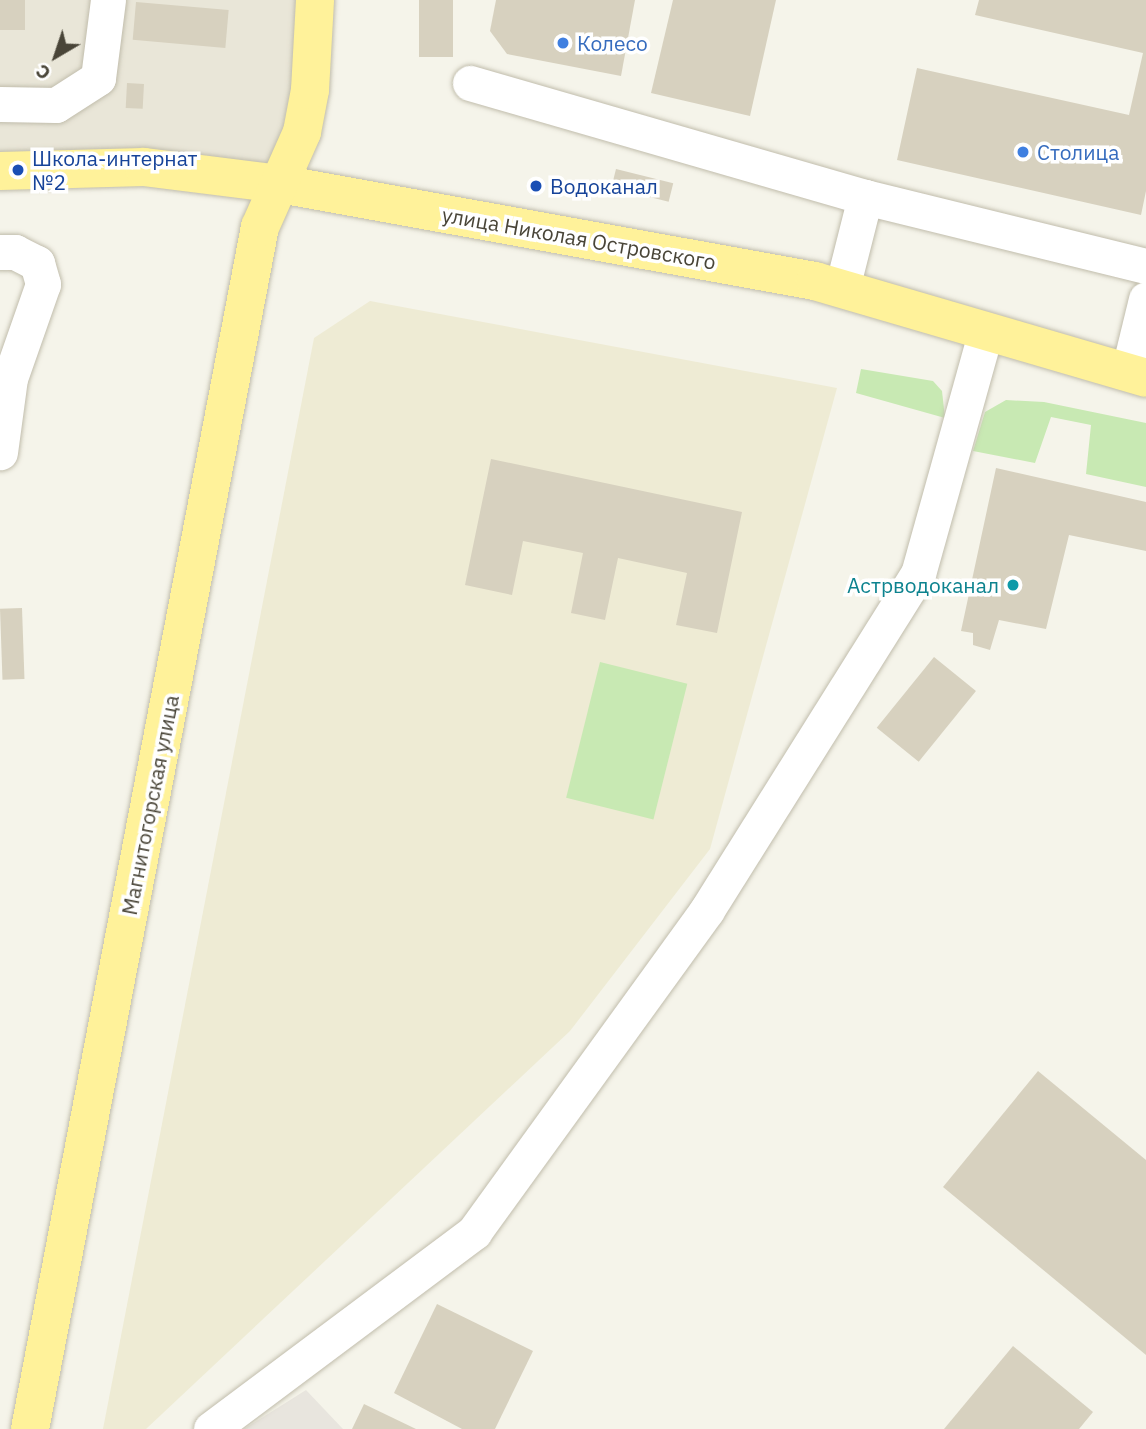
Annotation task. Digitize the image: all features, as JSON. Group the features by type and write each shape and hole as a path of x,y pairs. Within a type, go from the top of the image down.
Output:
{"main road":[{"name":"Магнитогорская улица","path":"30,1429 260,227 280,184 306,111 315,0"},
{"name":"улица Николая Островского","path":"0,171 144,167 280,184 842,288 985,334 1141,373"}],"lane":[{"path":"0,104 56,105 98,78 108,0"},
{"path":"470,83 864,197 1146,266"},
{"path":"842,288 864,197"},
{"path":"0,251 15,251 37,263 43,284 10,378 0,452"},
{"path":"1141,373 1146,299"},
{"path":"211,1429 474,1232 707,910 918,574 985,334"}],"shaded area":[{"path":"0,0 296,0 290,143 267,169 0,172"},
{"path":"370,301 837,388 710,849 570,1031 146,1429 103,1429 314,338"},
{"path":"306,1390 343,1429 244,1429"}],"green space":[{"path":"861,369 933,381 942,391 945,418 856,393"},
{"path":"1006,400 1044,402 1146,423 1146,487 1086,474 1091,425 1051,417 1035,463 973,451 985,412"},
{"path":"600,662 687,684 653,820 566,798"}],"building":[{"path":"0,0 25,0 25,30 0,30"},
{"path":"419,0 453,0 453,57 419,57"},
{"name":"Колесо","path":"496,0 635,0 621,76 507,54 490,31"},
{"path":"673,0 776,0 750,116 651,93"},
{"path":"979,0 1146,0 1146,191 1141,215 897,160 917,68 1129,115 1143,53 975,15"},
{"path":"136,2 229,10 225,48 133,40"},
{"path":"127,83 144,84 143,109 126,108"},
{"path":"616,169 673,183 669,202 611,187"},
{"path":"491,459 742,512 717,633 676,625 687,573 618,558 605,620 571,613 583,553 523,541 512,595 465,585"},
{"name":"Астрводоканал","path":"996,468 1146,502 1146,551 1069,535 1046,629 999,620 990,650 973,645 973,633 961,631"},
{"path":"22,608 24,679 2,680 0,609"},
{"path":"934,657 976,691 919,762 877,728"},
{"path":"1038,1071 1146,1160 1146,1355 943,1187"},
{"path":"437,1304 533,1351 495,1429 462,1429 394,1393"},
{"path":"1013,1346 1093,1412 1079,1429 944,1429"},
{"path":"364,1404 416,1429 352,1429"}],"place":[{"name":"Колесо","path":"563,43"},
{"name":"Столица","path":"1023,152"},
{"name":"Школа-интернат №2","path":"18,170"},
{"name":"Водоканал","path":"536,186"},
{"name":"Астрводоканал","path":"1013,585"}]}
